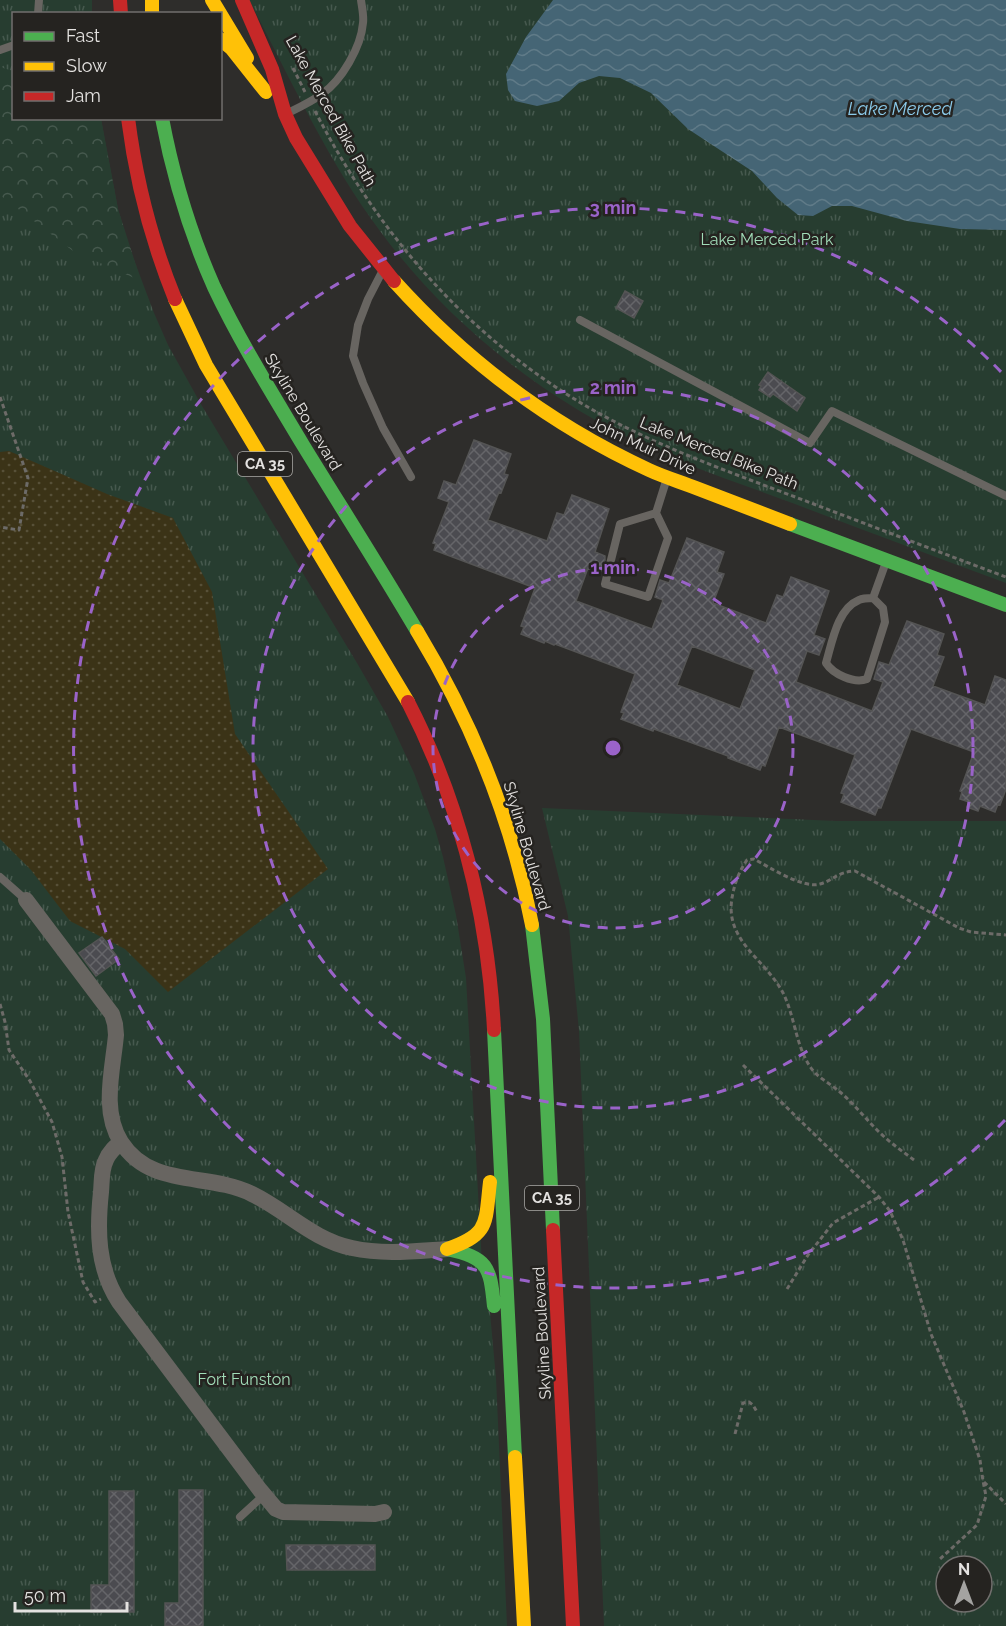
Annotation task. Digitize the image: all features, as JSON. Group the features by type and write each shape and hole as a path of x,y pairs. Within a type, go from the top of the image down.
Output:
{"main road":[{"name":"John Muir Drive","path":"242,0 269,62 285,114"},
{"name":"John Muir Drive","path":"222,16 266,92 285,114 327,191 384,270 422,313 464,353 508,388 579,435 667,478 1006,605"},
{"path":"222,41 231,48 266,92"},
{"name":"Skyline Boulevard","path":"128,120 134,170 142,204 164,273 190,335 217,385 394,678 423,734 447,793 466,850 485,943 493,1018 524,1626"},
{"name":"Skyline Boulevard","path":"162,120 189,223 222,304 271,392 448,685 490,776 517,859 534,937 543,1019 573,1626"},
{"path":"172,120 172,160"},
{"path":"447,1249 469,1240 478,1234 484,1225 490,1182 500,1141"},
{"path":"447,1249 473,1255 487,1267 491,1278 496,1323 513,1414"}],"street":[{"path":"26,900 112,1014 116,1035 109,1102 110,1116 121,1142 138,1161 162,1174 238,1188 265,1201 323,1238 352,1248 387,1252 447,1249"},
{"path":"121,1142 111,1151 104,1164 99,1215 101,1256 113,1292 276,1509 291,1513 375,1514 384,1512"}],"lane":[{"path":"285,114 310,102 329,89 336,81 358,45 363,22 361,0"},
{"path":"384,270 368,298 358,325 353,357 383,428 411,477"},
{"path":"580,320 810,443 832,411 1006,496"},
{"path":"656,513 620,524 604,584 648,597 668,537 656,513 667,478"},
{"path":"873,598 887,561"},
{"path":"873,598 883,608 885,622 867,679 860,682 830,671 826,663 840,621 847,608 859,599 873,598"},
{"path":"0,877 26,900"},
{"path":"240,1517 264,1495"}],"path":[{"name":"Lake Merced Bike Path","path":"289,61 352,176 375,211 412,259 462,313 547,381 616,423 681,453 1006,577"},
{"path":"0,397 28,478 19,530 0,527"},
{"path":"914,1160 891,1143 859,1109 812,1070 802,1052 783,993 733,927 730,903 737,880 747,860 754,859 805,884 818,885 844,872 855,871 959,928 972,932 1006,935"},
{"path":"0,1004 9,1050 30,1081 52,1122 62,1157 68,1212 83,1282 95,1302 113,1292"},
{"path":"743,1065 879,1197 890,1211 903,1240 931,1334 964,1412 980,1460 986,1496 977,1525 945,1554"},
{"path":"787,1289 808,1255 833,1223 879,1197"},
{"path":"735,1434 743,1403 748,1402 753,1405 758,1412"},
{"path":"983,1481 1006,1504"}],"green space":[{"name":"Fort Funston","path":"0,0 92,0 92,12 12,12 12,120 101,120 118,209 128,244 168,345 388,717 414,773 443,857 456,915 466,978 483,1282 488,1291 496,1378 507,1626 0,1626"},
{"name":"Lake Merced Park","path":"249,0 1006,0 1006,583 659,452 579,410 505,360 438,300 380,231 326,147"},
{"path":"0,67 12,71 12,120 101,120 118,209 141,281 73,251 0,195"},
{"path":"542,808 836,821 1006,821 1006,1626 604,1626 579,1031 568,916"}],"sand":[{"path":"9,451 107,494 173,518 212,592 235,734 328,869 168,992 125,949 70,921 31,870 0,839 0,452"}],"water":[{"name":"Lake Merced","path":"553,0 1006,0 1006,230 960,229 907,221 852,206 832,206 813,216 798,215 777,198 752,171 688,129 651,93 620,78 599,76 579,83 559,101 537,106 515,101 508,90 506,74 526,37"}],"building":[{"path":"625,291 643,301 634,318 616,308"},
{"path":"768,372 805,398 797,411 773,394 770,397 759,390 761,386 759,385"},
{"path":"474,440 511,454 504,474 508,475 488,520 547,541 557,513 564,515 572,495 609,509 595,552 605,556 605,560 600,573 588,568 576,601 652,629 663,600 655,597 660,580 669,583 687,538 724,552 717,572 724,574 713,603 766,623 777,595 783,597 791,577 829,591 814,635 825,639 819,655 807,651 796,682 872,711 883,682 874,679 879,662 889,665 907,621 944,634 937,655 944,657 933,686 985,705 995,676 1006,680 1006,789 1000,805 998,804 995,812 980,806 978,811 967,807 969,802 960,799 962,792 960,791 974,752 911,729 881,808 878,808 875,815 841,802 844,794 841,793 855,755 779,727 765,766 762,765 760,770 728,758 728,756 621,719 624,713 621,712 635,674 555,644 545,641 544,643 521,634 524,627 521,626 535,588 434,550 436,544 433,543 449,502 438,498 444,481 456,485","holes":["692,646 755,670 740,709 677,685"]},
{"path":"102,937 119,959 96,976 79,953"},
{"path":"179,1490 203,1490 203,1626 165,1626 165,1603 179,1603"},
{"path":"109,1491 134,1491 134,1612 91,1612 91,1585 109,1585"},
{"path":"286,1545 375,1545 375,1570 287,1570"}],"traffic: fast":[{"path":"162,120 177,183 190,225 214,287 245,347 417,631"},
{"path":"790,524 1006,605"},
{"path":"532,925 543,1019 553,1230"},
{"path":"494,1030 515,1457"},
{"path":"447,1249 471,1256 484,1266 491,1281 494,1306"}],"traffic: slow":[{"path":"152,0 152,12"},
{"path":"212,0 219,12"},
{"path":"222,17 247,58"},
{"path":"222,41 231,48 266,92"},
{"path":"394,281 422,311 481,365 544,412 578,433 655,473 790,524"},
{"path":"175,299 206,365 408,702"},
{"path":"417,631 437,665 488,773 513,848 532,925"},
{"path":"447,1249 471,1238 483,1226 490,1182"},
{"path":"515,1457 524,1626"}],"traffic: jam":[{"path":"120,0 121,12"},
{"path":"242,0 272,69 285,114 296,138 350,226 394,281"},
{"path":"128,120 145,210 175,299"},
{"path":"408,702 443,780 468,861 485,945 494,1030"},
{"path":"553,1230 573,1626"}]}
